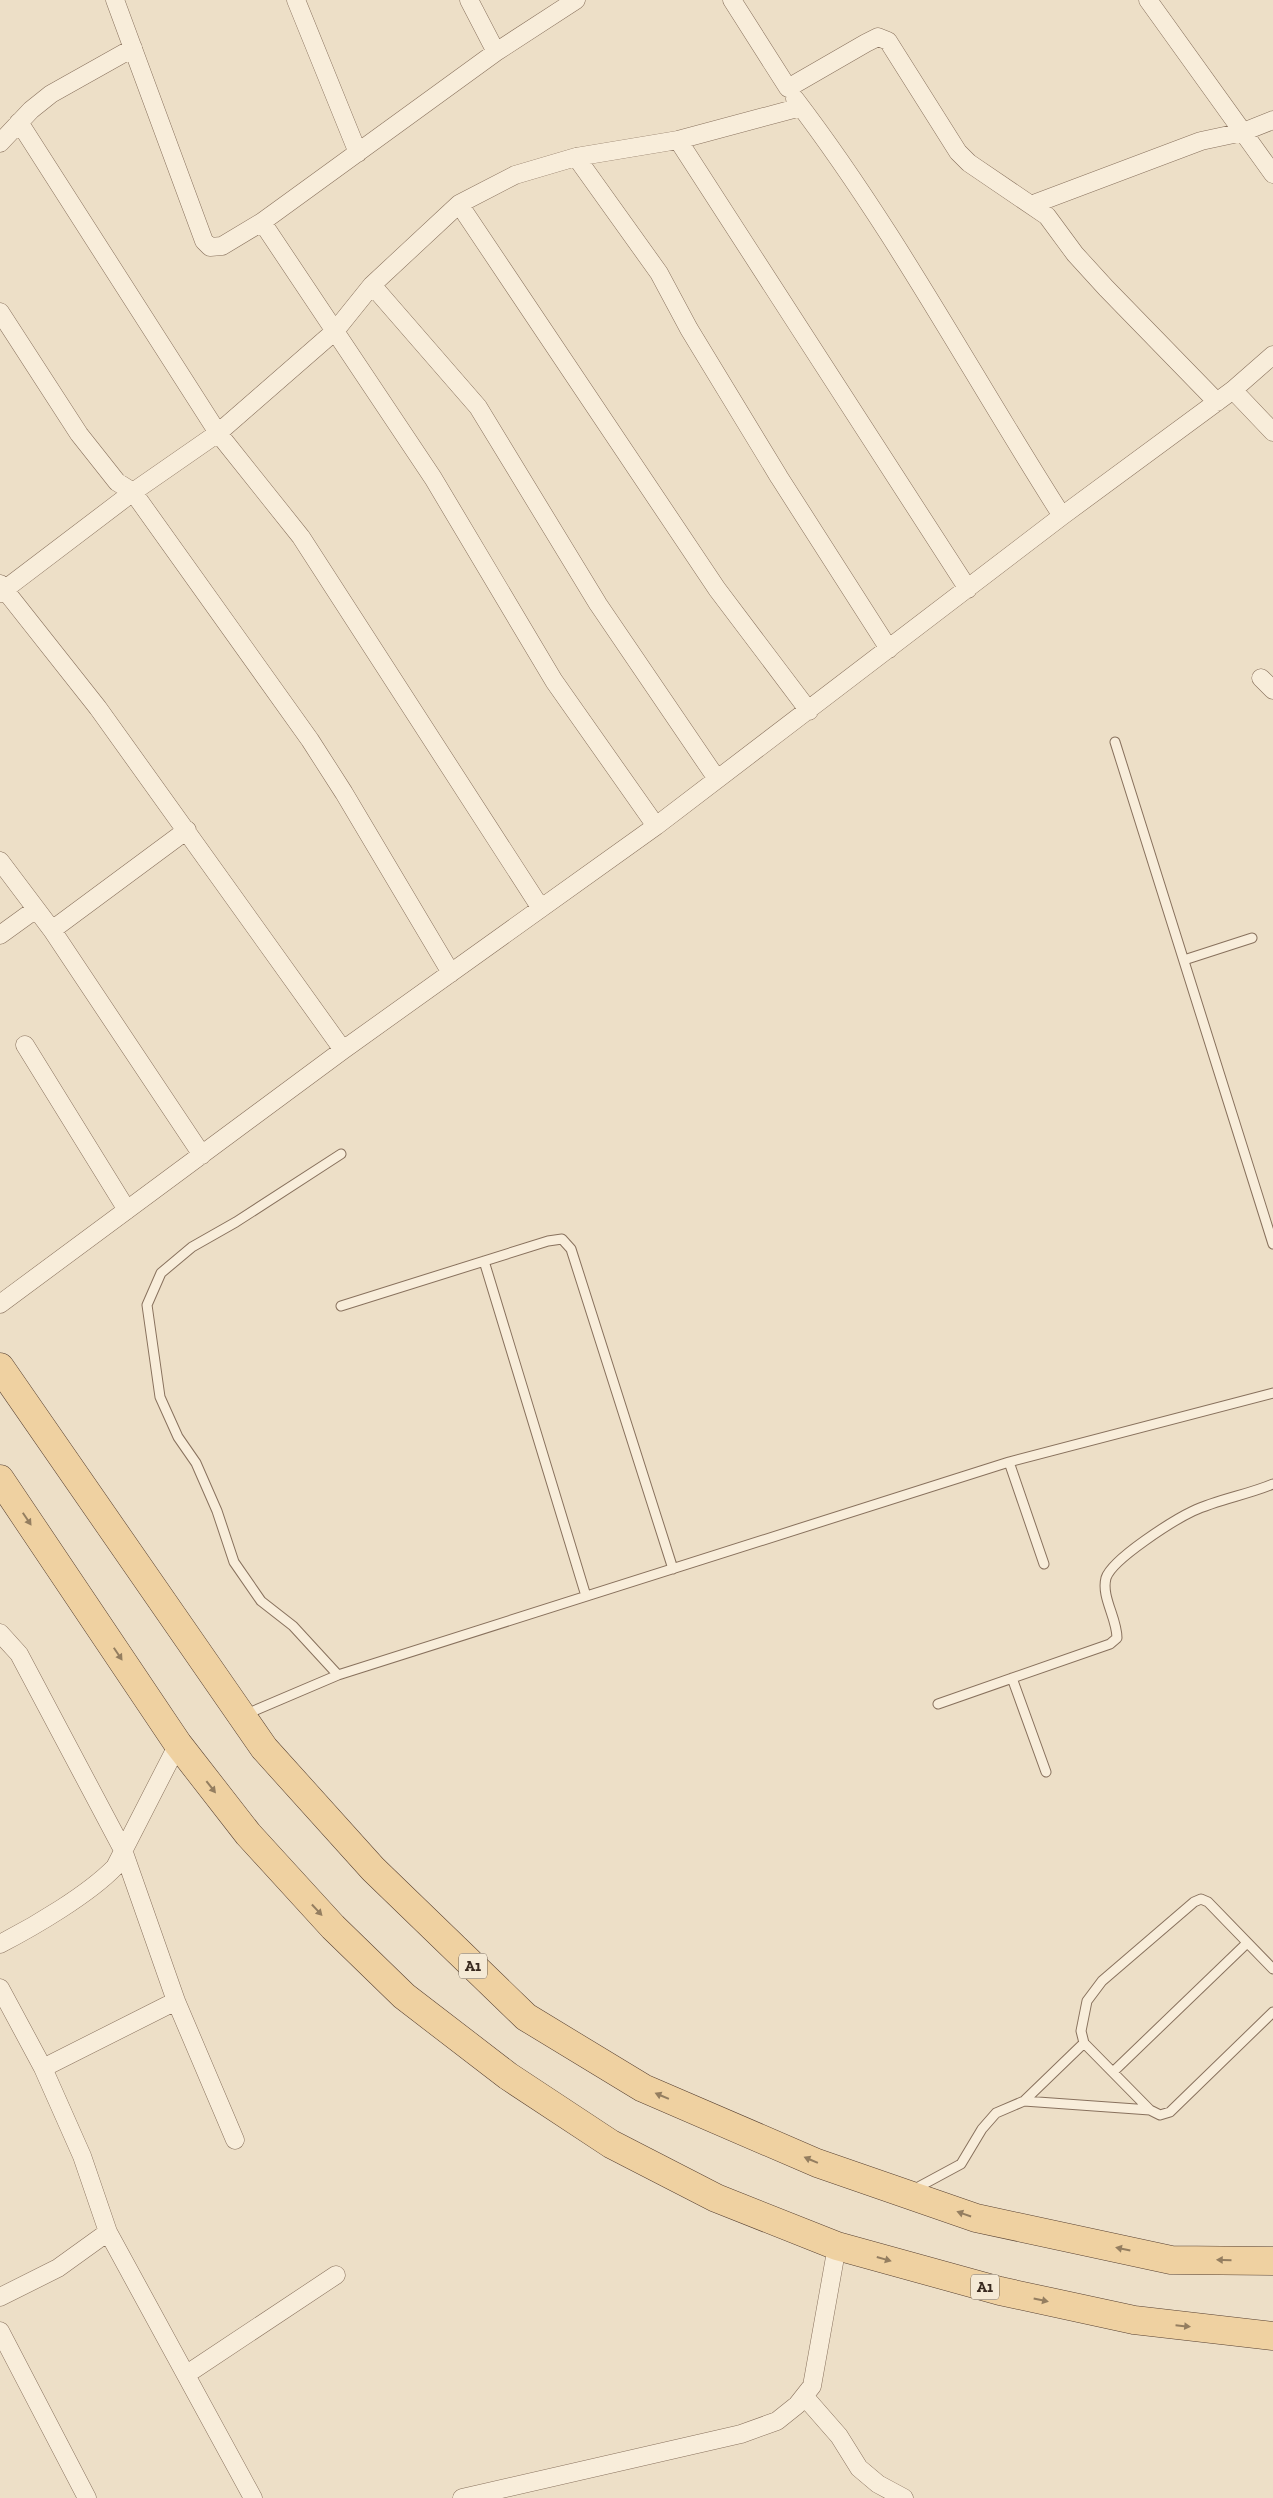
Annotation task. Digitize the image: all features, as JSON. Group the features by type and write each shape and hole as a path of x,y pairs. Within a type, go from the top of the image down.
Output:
{"main road":[{"name":"A1","path":"0,1367 264,1748 373,1869 526,2017 643,2088 817,2163 976,2218 1170,2260 1273,2261"},
{"name":"A1","path":"0,1479 178,1744 248,1834 333,1927 404,1996 508,2076 611,2144 716,2198 837,2246 1000,2291 1134,2320 1273,2336"}],"street":[{"path":"115,0 204,241 210,247 222,246 262,222 496,52 576,0"},
{"path":"296,0 358,153"},
{"path":"470,0 496,52"},
{"path":"732,0 788,88 860,191 1000,420 1062,516"},
{"path":"1148,0 1273,174"},
{"path":"788,88 878,37 888,41 958,152 982,174 1047,216 1074,254 1217,402"},
{"path":"0,144 19,122 51,94 133,48"},
{"path":"343,1050 188,830 98,708 1,588 218,433 335,331 372,284 459,204 515,175 576,157 678,140 801,107"},
{"path":"1031,205 1201,141 1243,132 1273,120"},
{"path":"19,122 218,433 301,537 540,907"},
{"path":"678,140 968,589"},
{"path":"576,157 659,272 689,329 779,477 889,649"},
{"path":"459,204 717,589 809,711"},
{"path":"262,222 433,478 554,681 656,826"},
{"path":"372,284 478,407 598,604 717,779"},
{"path":"0,312 79,434 117,482 133,492 310,740 344,793 450,973"},
{"path":"0,1304 343,1050 540,907 656,826 1062,516 1234,390 1273,355"},
{"path":"1234,390 1273,432"},
{"path":"1261,678 1273,690"},
{"path":"52,930 188,830"},
{"path":"0,861 52,930 202,1155"},
{"path":"0,935 36,910"},
{"path":"25,1045 127,1210"},
{"path":"0,1633 19,1654 123,1850 176,2001 235,2140"},
{"path":"0,1944 24,1932 104,1878 115,1867 178,1744"},
{"path":"0,1988 43,2068 82,2156 108,2232 253,2498"},
{"path":"43,2068 176,2001"},
{"path":"0,2297 58,2268 108,2232"},
{"path":"462,2498 741,2434 777,2421 797,2405 812,2386 837,2246"},
{"path":"187,2374 336,2275"},
{"path":"0,2332 87,2498"},
{"path":"804,2396 839,2436 859,2468 878,2484 904,2498"}],"lane":[{"path":"1115,742 1273,1244"},
{"path":"1184,960 1252,938"},
{"path":"338,1675 292,1626 261,1601 234,1562 217,1511 196,1463 178,1437 160,1397 152,1355 148,1305 161,1273 192,1247 236,1222 341,1154"},
{"path":"341,1306 548,1241 562,1240 571,1249 673,1569"},
{"path":"484,1261 586,1596"},
{"path":"242,1716 338,1675 1009,1462 1273,1393"},
{"path":"1009,1462 1044,1564"},
{"path":"938,1704 1110,1644 1117,1638 1104,1589 1106,1576 1114,1566 1134,1548 1193,1511 1273,1484"},
{"path":"1012,1678 1046,1772"},
{"path":"1273,1969 1208,1902 1201,1899 1194,1902 1102,1982 1087,2001 1082,2030 1084,2042 1150,2110 1160,2115 1170,2112 1273,2012"},
{"path":"1113,2072 1247,1943"},
{"path":"908,2194 916,2187 935,2179 961,2164 982,2129 996,2113 1024,2101 1084,2042"},
{"path":"1024,2101 1150,2110"}]}
